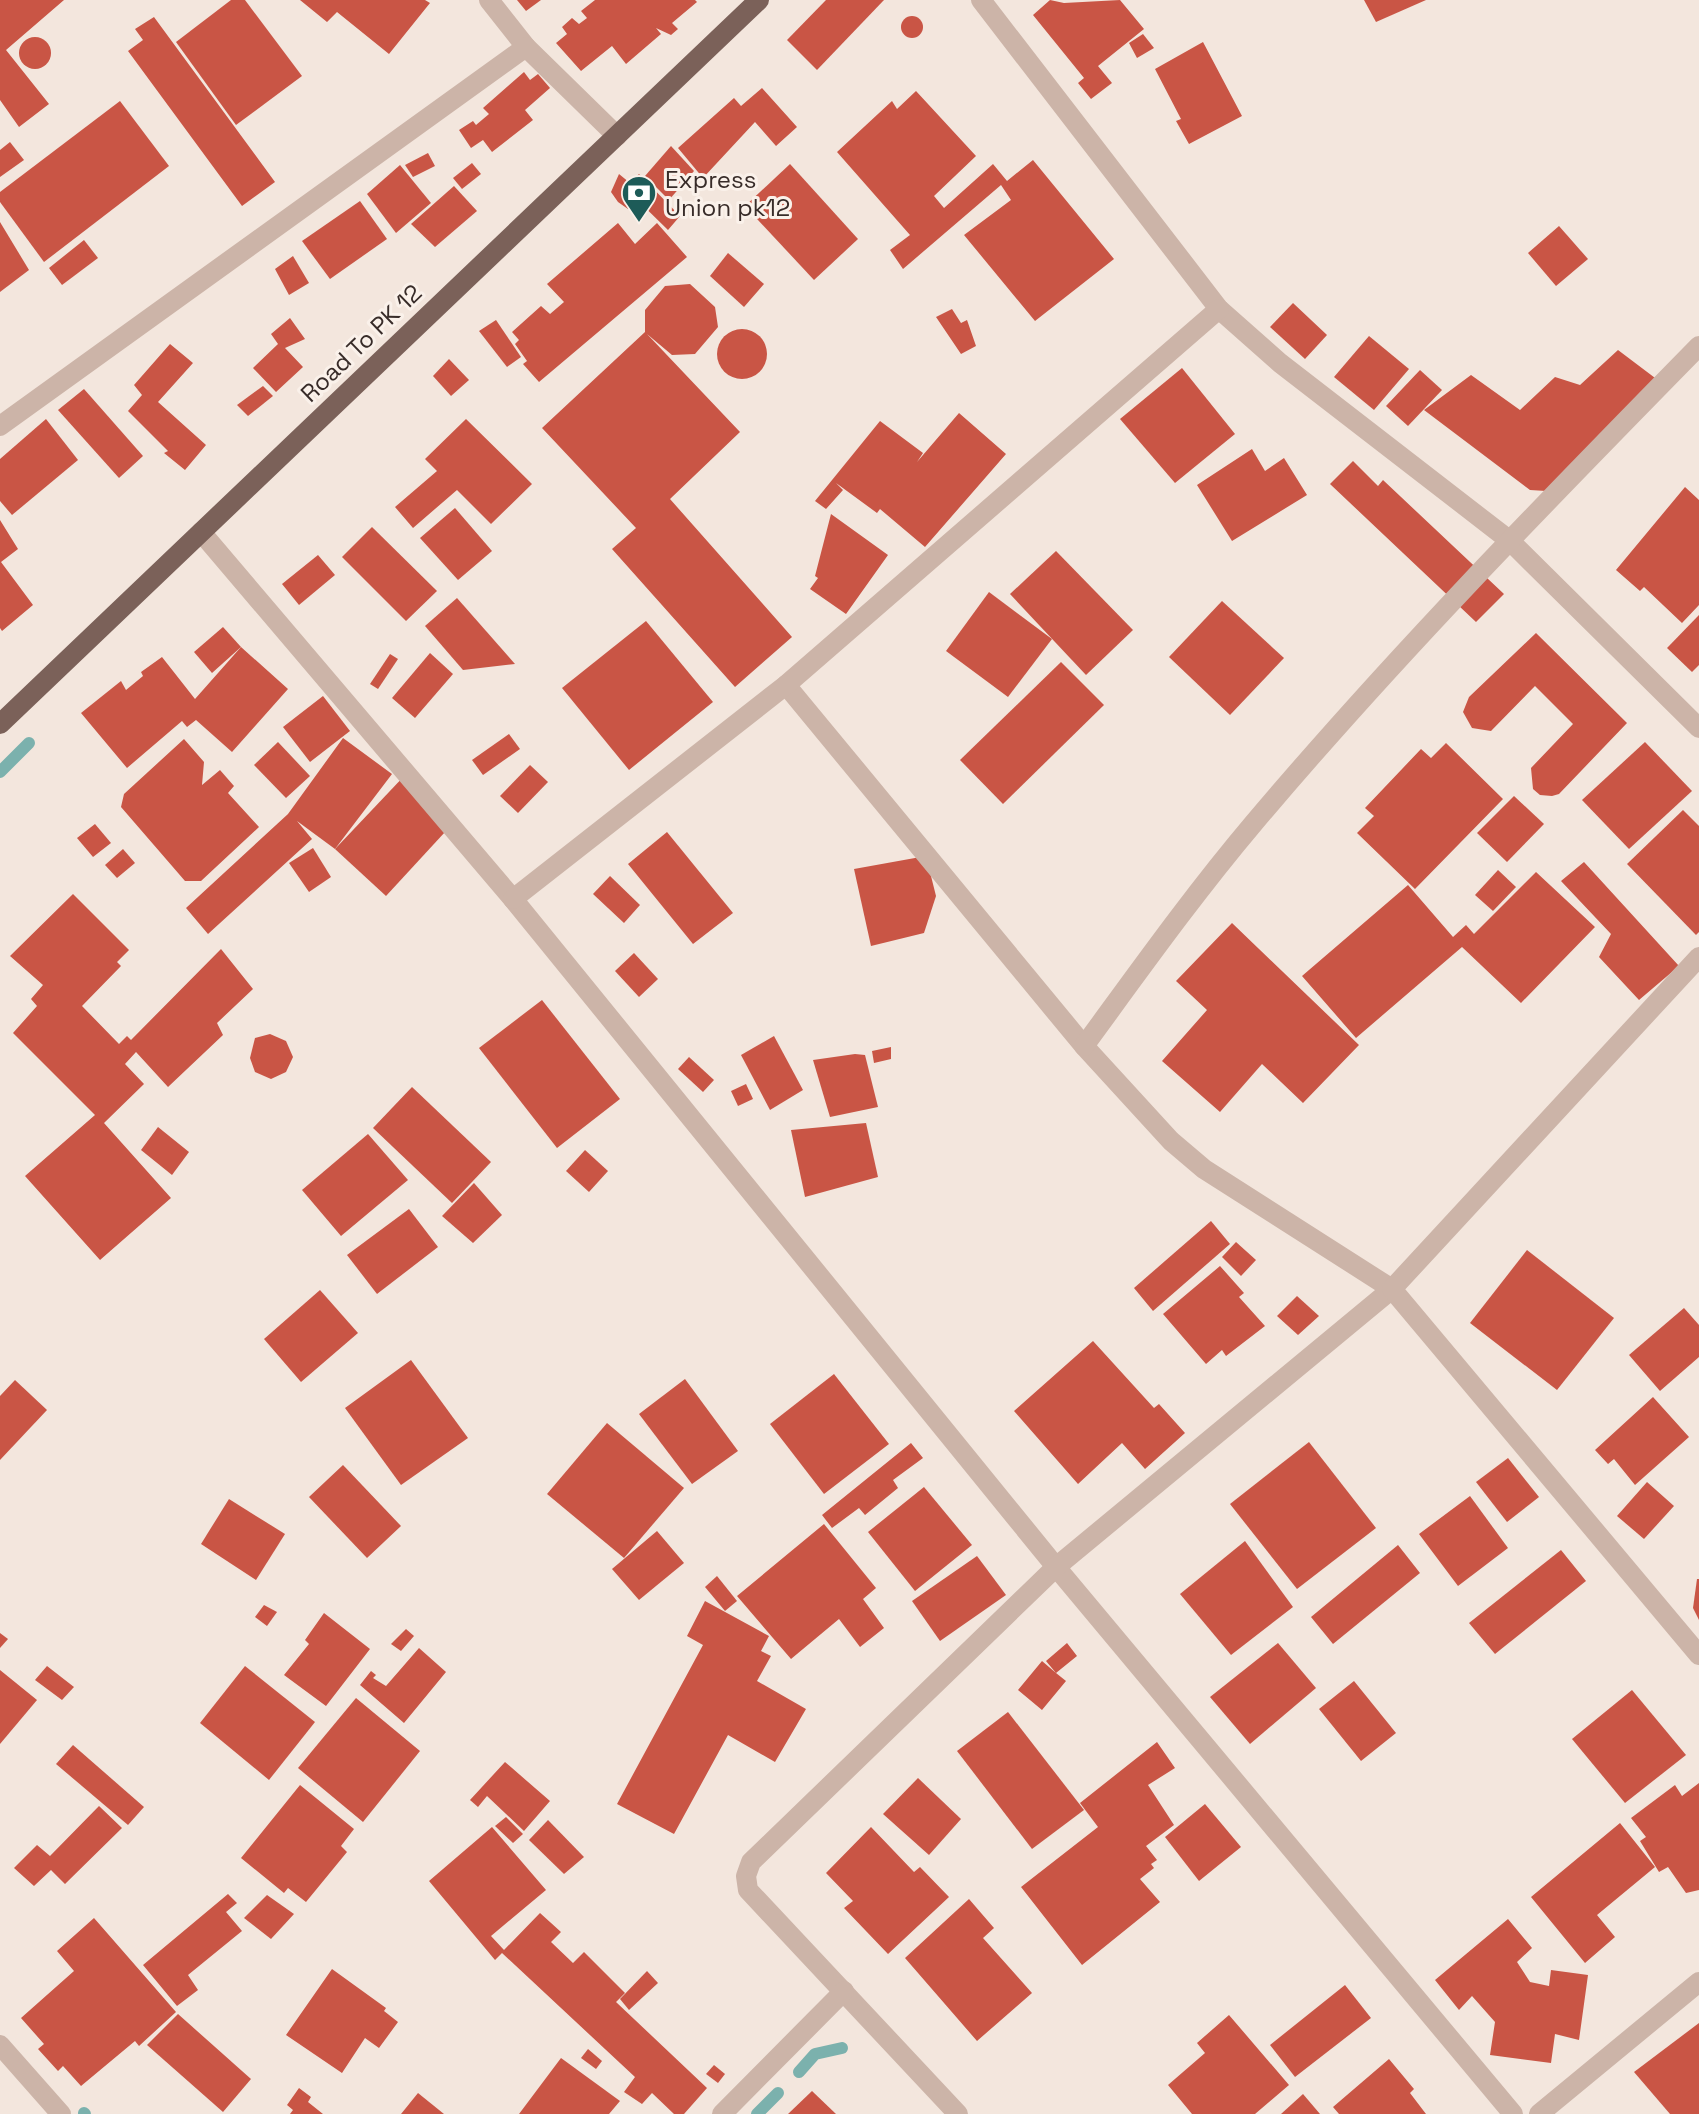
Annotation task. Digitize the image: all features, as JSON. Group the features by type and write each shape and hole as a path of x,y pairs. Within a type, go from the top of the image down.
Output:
{"main road":[{"name":"Road To PK 12","path":"0,724 759,0"}],"street":[{"path":"489,0 526,47 617,136"},
{"path":"981,0 1219,309 1280,363 1509,540 1699,728"},
{"path":"0,426 526,47"},
{"path":"513,899 786,685 1219,309"},
{"path":"1084,1046 1199,891 1255,822 1509,540 1699,346"},
{"path":"201,532 513,899 1056,1567 1513,2114"},
{"path":"786,685 1084,1046 1171,1141 1204,1169 1392,1289 1699,1655"},
{"path":"958,2114 748,1890 746,1876 751,1862 1056,1567 1392,1289 1699,957"},
{"path":"1539,2114 1699,1982"},
{"path":"722,2114 844,1991"},
{"path":"0,2045 61,2114"}],"building":[{"path":"0,0 64,0 6,50 49,104 19,127 0,100"},
{"path":"231,0 245,0 302,76 236,125 176,42"},
{"path":"300,0 425,0 430,3 389,54 337,12 327,22"},
{"path":"517,0 541,0 526,11"},
{"path":"595,0 697,2 672,23 678,29 671,35 656,28 661,34 626,64 612,46 581,71 556,43 567,34 562,27 572,18 579,24 587,18 581,11"},
{"path":"826,0 884,0 817,70 787,40"},
{"path":"1050,0 1064,3 1120,0 1144,29 1098,66 1112,83 1091,99 1078,83 1084,78 1033,15"},
{"path":"1364,0 1426,0 1376,22"},
{"path":"912,16 920,19 923,27 920,35 912,38 904,35 901,27 904,19"},
{"path":"154,17 275,182 242,206 128,51 143,40 135,29"},
{"path":"1143,34 1154,48 1137,58 1129,43"},
{"path":"35,37 46,42 51,53 46,64 35,69 24,64 19,53 24,42"},
{"path":"1203,42 1242,116 1189,144 1176,121 1181,119 1155,69"},
{"path":"524,72 530,80 538,74 550,88 525,110 533,120 492,152 483,140 471,148 459,130 473,121 476,125 489,114 483,108"},
{"path":"762,88 797,127 776,146 755,122 703,178 678,148 734,98 741,106"},
{"path":"916,91 976,156 934,196 944,208 993,164 1007,181 1033,160 1114,259 1035,321 964,235 1011,200 1001,185 903,269 890,250 910,235 837,152 892,101 897,109"},
{"path":"120,101 169,166 44,262 0,202 0,192"},
{"path":"10,142 24,160 0,177 0,150"},
{"path":"671,146 694,171 669,200 645,176"},
{"path":"428,153 435,166 413,177 405,165"},
{"path":"472,163 481,174 462,189 453,178"},
{"path":"790,164 858,239 814,280 745,206"},
{"path":"400,165 431,203 396,233 367,194"},
{"path":"619,174 630,183 639,174 680,216 668,230 623,186 622,189 636,200 628,209 618,202 611,192"},
{"path":"454,186 477,211 435,247 411,224"},
{"path":"360,201 387,239 330,279 302,241"},
{"path":"0,222 29,270 0,292"},
{"path":"618,223 635,244 657,223 687,257 539,382 523,364 527,361 515,344 519,340 512,332 541,306 550,314 564,302 547,284"},
{"path":"1559,226 1588,259 1556,286 1528,253"},
{"path":"84,240 98,258 62,285 49,268"},
{"path":"728,253 764,284 744,307 710,276"},
{"path":"293,256 309,283 289,295 275,269"},
{"path":"690,284 715,307 718,327 695,354 672,355 647,334 740,432 670,499 792,637 735,687 612,549 636,528 542,428 645,332 645,310 665,286"},
{"path":"1293,303 1327,335 1305,359 1270,327"},
{"path":"952,309 961,323 967,320 976,346 961,354 936,317"},
{"path":"290,318 305,339 285,348 303,367 276,392 253,368 278,344 271,334"},
{"path":"496,320 521,357 507,367 479,331"},
{"path":"732,330 752,330 766,344 766,364 752,378 732,378 718,364 718,344"},
{"path":"1369,336 1409,369 1374,410 1334,377"},
{"path":"170,344 193,363 158,402 206,445 185,470 164,453 168,451 128,411 142,395 134,385"},
{"path":"1618,350 1667,387 1563,492 1530,490 1424,410 1471,375 1520,410 1555,377 1580,385"},
{"path":"449,359 469,380 451,396 433,376"},
{"path":"1182,368 1235,434 1175,483 1120,419"},
{"path":"1420,370 1442,390 1408,426 1386,406"},
{"path":"263,386 273,396 248,416 237,405"},
{"path":"84,389 143,456 119,478 58,410"},
{"path":"959,413 1006,454 925,547 880,509 877,513 836,483 843,490 826,509 815,501 880,421 923,453 917,462"},
{"path":"46,419 78,460 12,515 0,501 0,459"},
{"path":"466,419 532,484 491,524 457,490 413,528 395,507 437,471 425,459"},
{"path":"1252,449 1265,471 1284,458 1307,495 1232,541 1197,485"},
{"path":"1353,461 1378,486 1383,480 1504,594 1476,622 1330,484"},
{"path":"1685,487 1699,500 1699,605 1682,623 1644,587 1640,591 1616,570"},
{"path":"455,508 492,551 458,580 420,538"},
{"path":"831,514 888,555 846,614 810,589 818,578 815,576"},
{"path":"0,520 18,549 1,562 33,605 2,631 0,628"},
{"path":"372,527 437,591 406,621 342,557"},
{"path":"1056,551 1133,630 1086,675 1010,594"},
{"path":"318,555 335,575 299,605 282,584"},
{"path":"989,592 1052,639 1008,697 946,651"},
{"path":"457,598 515,664 463,670 425,626"},
{"path":"1222,601 1284,658 1230,715 1169,657"},
{"path":"1699,615 1699,665 1692,672 1667,648"},
{"path":"646,621 713,702 629,770 562,688"},
{"path":"223,627 241,647 212,673 194,652"},
{"path":"1536,633 1627,723 1559,794 1552,796 1540,795 1533,789 1531,768 1573,724 1535,686 1491,731 1472,728 1463,712 1469,697"},
{"path":"241,647 288,689 232,752 196,720 187,727 182,721 127,768 81,713 121,681 126,690 143,676 141,672 162,657 195,699"},
{"path":"430,653 453,674 415,718 392,698"},
{"path":"390,654 398,659 378,689 370,684"},
{"path":"1061,662 1104,705 1003,804 960,760"},
{"path":"323,696 350,731 310,762 283,727"},
{"path":"509,734 520,749 483,775 472,760"},
{"path":"343,738 392,774 335,849 297,821 312,839 208,934 186,908 288,814"},
{"path":"184,739 204,762 202,785 220,770 234,786 228,793 259,827 201,881 185,881 121,807 124,794"},
{"path":"278,742 310,776 286,798 254,765"},
{"path":"1645,742 1692,791 1629,849 1582,800"},
{"path":"1446,743 1503,799 1415,889 1357,833 1374,816 1365,808 1421,749 1431,758"},
{"path":"530,765 548,782 518,813 500,796"},
{"path":"407,773 457,819 386,896 335,849"},
{"path":"1514,796 1544,824 1507,862 1477,833"},
{"path":"1683,810 1699,826 1699,932 1696,935 1627,864"},
{"path":"95,824 111,843 93,857 77,838"},
{"path":"667,832 733,913 693,944 628,864"},
{"path":"313,848 331,877 309,892 289,863"},
{"path":"123,849 135,863 117,878 105,865"},
{"path":"926,856 936,896 924,933 871,946 854,869"},
{"path":"1584,862 1679,966 1639,1000 1599,957 1611,934 1561,881"},
{"path":"1498,870 1516,887 1493,911 1475,895"},
{"path":"1536,872 1595,927 1521,1003 1462,947 1356,1038 1302,976 1408,885 1453,937 1466,925 1474,934"},
{"path":"610,876 640,905 624,923 593,894"},
{"path":"73,894 129,950 117,962 121,966 82,1006 119,1044 127,1036 131,1040 221,949 253,989 217,1023 223,1035 168,1087 136,1052 125,1064 144,1084 104,1123 171,1198 100,1260 25,1176 95,1115 13,1033 37,1006 31,999 43,985 10,956"},
{"path":"1232,923 1359,1045 1303,1103 1262,1064 1220,1112 1162,1061 1207,1010 1176,981"},
{"path":"634,953 658,979 639,997 615,971"},
{"path":"542,1000 620,1099 557,1148 479,1048"},
{"path":"270,1034 286,1041 293,1057 286,1072 271,1079 255,1072 250,1058 255,1038"},
{"path":"774,1036 803,1090 770,1110 741,1055"},
{"path":"891,1047 891,1059 874,1063 872,1051"},
{"path":"865,1055 878,1107 830,1117 813,1060"},
{"path":"689,1057 714,1080 703,1092 678,1069"},
{"path":"746,1084 753,1099 738,1106 731,1091"},
{"path":"412,1087 491,1162 452,1203 373,1128"},
{"path":"866,1123 878,1177 805,1197 791,1130"},
{"path":"158,1127 189,1152 172,1175 141,1150"},
{"path":"368,1134 408,1180 341,1236 302,1190"},
{"path":"585,1150 608,1171 589,1192 566,1171"},
{"path":"474,1183 502,1215 473,1243 442,1216"},
{"path":"409,1209 438,1247 377,1294 347,1255"},
{"path":"1211,1221 1230,1244 1153,1311 1134,1288"},
{"path":"1236,1242 1256,1260 1241,1276 1222,1257"},
{"path":"1527,1250 1614,1318 1557,1390 1470,1323"},
{"path":"1220,1266 1244,1293 1239,1297 1265,1326 1226,1356 1222,1350 1206,1364 1163,1314"},
{"path":"320,1290 358,1333 301,1382 264,1339"},
{"path":"1297,1296 1319,1316 1298,1335 1277,1316"},
{"path":"1684,1308 1699,1325 1699,1357 1660,1391 1629,1355"},
{"path":"1093,1341 1154,1408 1159,1404 1185,1433 1145,1469 1122,1443 1078,1484 1014,1411"},
{"path":"411,1360 468,1438 401,1485 345,1408"},
{"path":"834,1374 889,1444 824,1494 770,1424"},
{"path":"685,1379 738,1451 692,1484 639,1414"},
{"path":"15,1380 47,1410 0,1460 0,1396"},
{"path":"1653,1397 1689,1437 1635,1485 1614,1459 1608,1464 1595,1450"},
{"path":"607,1423 684,1488 624,1558 547,1494"},
{"path":"1309,1442 1376,1528 1297,1589 1230,1504"},
{"path":"911,1443 923,1458 893,1480 898,1488 865,1515 859,1508 832,1528 822,1515"},
{"path":"1508,1458 1539,1497 1507,1522 1476,1482"},
{"path":"343,1465 401,1526 367,1558 309,1497"},
{"path":"1647,1482 1674,1506 1644,1539 1617,1516"},
{"path":"924,1487 972,1545 915,1591 868,1532"},
{"path":"1470,1496 1508,1548 1458,1586 1419,1534"},
{"path":"229,1499 285,1534 256,1580 201,1544"},
{"path":"824,1524 876,1588 863,1599 884,1628 860,1647 839,1619 791,1659 737,1596"},
{"path":"657,1531 684,1563 639,1600 612,1569"},
{"path":"1245,1541 1293,1607 1231,1655 1180,1594"},
{"path":"1398,1545 1420,1573 1333,1644 1311,1617"},
{"path":"1561,1550 1586,1581 1495,1654 1469,1623"},
{"path":"977,1556 1006,1595 940,1641 912,1601"},
{"path":"717,1576 737,1601 725,1611 705,1587"},
{"path":"1699,1579 1699,1620 1693,1608"},
{"path":"705,1601 769,1636 761,1651 771,1656 757,1681 806,1709 775,1762 728,1735 674,1834 617,1804 703,1645 687,1636"},
{"path":"264,1605 277,1612 267,1626 255,1617"},
{"path":"324,1613 370,1649 326,1706 284,1675 309,1644 305,1640"},
{"path":"406,1629 414,1636 401,1651 391,1644"},
{"path":"0,1633 8,1639 0,1648"},
{"path":"1067,1643 1077,1656 1056,1673 1046,1661"},
{"path":"1278,1643 1316,1688 1250,1744 1210,1697"},
{"path":"419,1648 446,1672 404,1723 360,1685 371,1671 376,1675 373,1678 386,1686"},
{"path":"1042,1661 1066,1681 1042,1710 1018,1690"},
{"path":"47,1666 74,1687 62,1700 35,1680"},
{"path":"245,1666 315,1722 269,1780 200,1723"},
{"path":"0,1670 37,1700 0,1744"},
{"path":"1354,1681 1396,1733 1361,1761 1319,1709"},
{"path":"1632,1690 1686,1755 1625,1803 1572,1739"},
{"path":"356,1698 420,1751 363,1822 298,1768"},
{"path":"1008,1712 1084,1810 1032,1849 957,1751"},
{"path":"1157,1742 1175,1768 1148,1785 1174,1825 1146,1846 1157,1860 1151,1864 1154,1868 1140,1879 1160,1902 1082,1965 1021,1887 1098,1827 1080,1803"},
{"path":"73,1745 144,1807 128,1825 56,1764"},
{"path":"505,1762 550,1801 524,1831 487,1796 478,1807 470,1800"},
{"path":"918,1778 961,1819 929,1855 883,1814"},
{"path":"1699,1783 1699,1890 1686,1893 1668,1867 1659,1872 1640,1841 1646,1837 1631,1818 1675,1785 1682,1796"},
{"path":"300,1785 354,1829 341,1846 347,1852 306,1902 288,1888 284,1893 241,1858"},
{"path":"1205,1804 1241,1847 1199,1881 1165,1837"},
{"path":"99,1806 122,1828 65,1884 51,1870 34,1886 14,1868 37,1845 50,1856"},
{"path":"506,1817 523,1834 513,1843 495,1826"},
{"path":"548,1820 584,1857 564,1874 529,1840"},
{"path":"1620,1823 1655,1867 1597,1915 1615,1937 1585,1963 1531,1897"},
{"path":"492,1827 546,1890 491,1936 504,1950 540,1913 561,1932 551,1942 573,1963 584,1952 625,1993 616,2002 707,2088 684,2114 674,2114 652,2093 642,2104 624,2092 635,2077 502,1953 495,1960 429,1881"},
{"path":"871,1827 914,1872 920,1867 949,1897 888,1954 844,1908 853,1901 826,1873"},
{"path":"228,1894 237,1903 226,1912 242,1931 188,1975 198,1990 177,2006 143,1965"},
{"path":"267,1895 294,1914 271,1939 244,1918"},
{"path":"969,1899 994,1928 983,1938 1032,1993 977,2041 905,1958"},
{"path":"94,1918 176,2012 139,2046 135,2041 81,2086 63,2066 58,2071 38,2049 44,2044 21,2018 74,1971 57,1951"},
{"path":"1508,1919 1532,1948 1517,1962 1530,1982 1549,1986 1551,1970 1588,1975 1579,2040 1555,2034 1551,2063 1490,2055 1495,2022 1472,1996 1459,2010 1435,1980"},
{"path":"332,1969 386,2008 384,2011 398,2022 379,2048 365,2038 342,2073 286,2035"},
{"path":"647,1971 658,1983 629,2010 620,1999"},
{"path":"1345,1985 1371,2018 1295,2077 1270,2045"},
{"path":"178,2014 251,2079 223,2112 147,2045"},
{"path":"1229,2015 1289,2085 1255,2114 1192,2114 1168,2085 1205,2053 1197,2043"},
{"path":"1699,2023 1699,2114 1670,2114 1634,2072"},
{"path":"588,2049 602,2061 596,2069 581,2058"},
{"path":"561,2058 620,2101 609,2114 519,2114"},
{"path":"1389,2059 1414,2089 1410,2093 1426,2114 1339,2114 1333,2107"},
{"path":"714,2065 725,2074 718,2083 706,2074"},
{"path":"299,2088 311,2097 308,2102 323,2114 290,2114 293,2110 287,2105"},
{"path":"812,2091 836,2114 788,2114"},
{"path":"418,2093 444,2114 401,2114"},
{"path":"1303,2094 1320,2114 1281,2114"}],"waterway":[{"path":"0,772 29,743"},
{"path":"799,2072 815,2054 842,2048"},
{"path":"757,2114 778,2093"}],"place":[{"name":"Express Union pk12","path":"639,224"}]}
